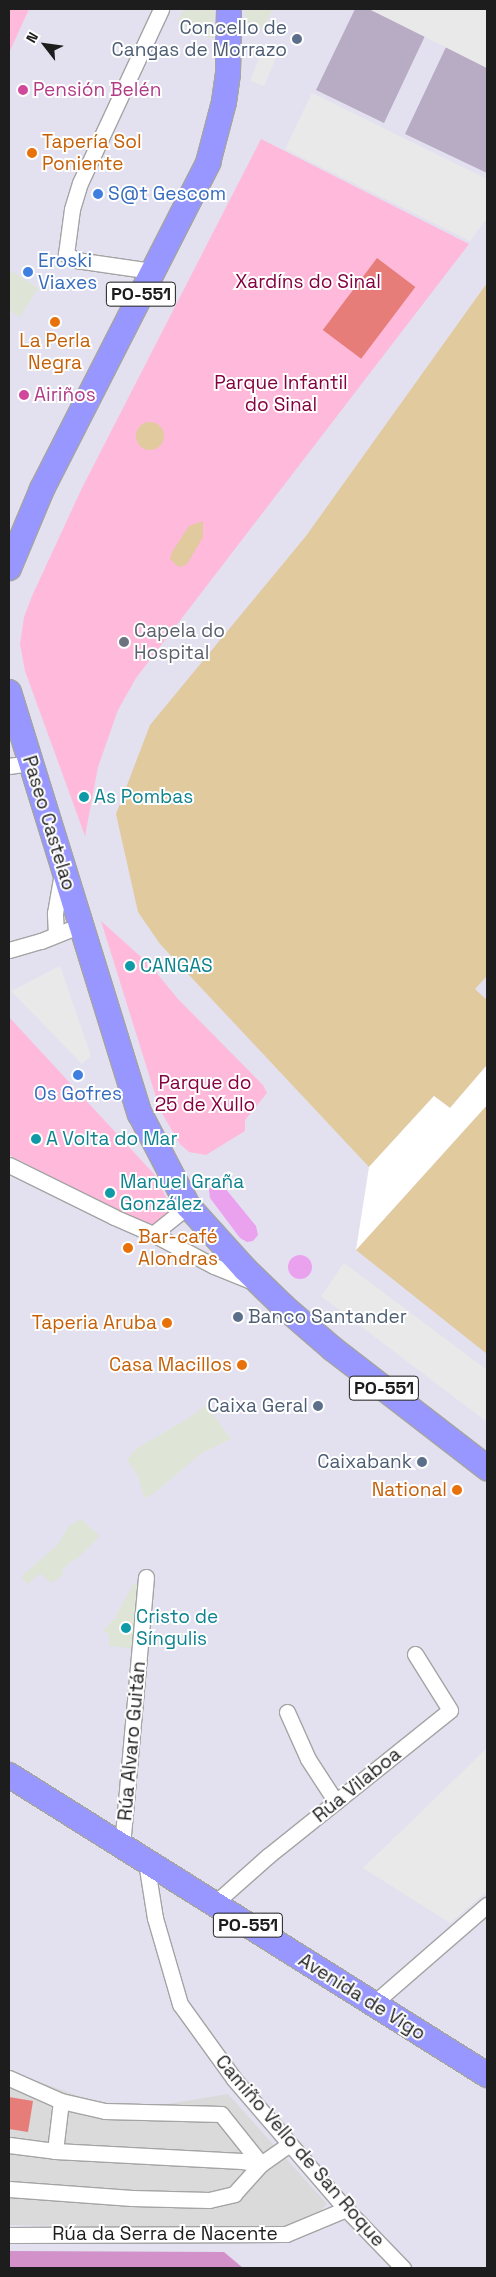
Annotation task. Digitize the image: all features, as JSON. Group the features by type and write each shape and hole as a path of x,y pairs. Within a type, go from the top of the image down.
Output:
{"main road":[{"name":"PO-551","path":"9,568 42,489 208,163 224,102 228,73 229,9"},
{"name":"Paseo Castelao","path":"9,692 19,765 63,866 81,925"},
{"name":"PO-551","path":"81,925 140,1114 188,1206 244,1269 333,1349 487,1468"},
{"name":"Avenida de Vigo","path":"9,1775 487,2075"}],"street":[{"path":"152,271 76,260 66,254 72,209 80,183 161,9"},
{"path":"56,934 55,913 63,866"},
{"path":"9,950 81,925"},
{"path":"9,1165 114,1217 153,1234 214,1266 262,1286"},
{"path":"153,1234 188,1206"},
{"name":"Rúa Alvaro Guitán","path":"122,1846 146,1577"},
{"name":"Rúa Vilaboa","path":"215,1903 268,1856 450,1710 415,1654"},
{"path":"287,1712 308,1760 336,1802"},
{"name":"Camiño Vello de San Roque","path":"146,1862 155,1918 180,2004 234,2079 346,2209 404,2268"},
{"path":"373,2004 487,1905"},
{"path":"9,2078 61,2101 105,2111 221,2114 260,2164"},
{"path":"55,2151 61,2101"},
{"path":"9,2189 132,2198 209,2200 234,2194 260,2164 290,2144"},
{"path":"9,2145 55,2151 242,2161 260,2164"},
{"name":"Rúa da Serra de Nacente","path":"9,2235 286,2234 346,2209"}],"shaded area":[{"path":"184,9 214,9 212,39 177,23"},
{"path":"246,9 273,9 263,29 250,27 245,20"},
{"path":"355,9 369,9 425,36 384,123 316,90"},
{"path":"369,9 487,9 487,68"},
{"path":"446,47 487,68 487,173 405,134"},
{"path":"263,50 277,56 264,86 250,80"},
{"path":"312,93 487,179 487,218 470,241 285,149"},
{"path":"377,258 415,287 361,359 323,330"},
{"path":"9,270 38,288 20,317 9,310"},
{"path":"487,283 487,976 475,989 487,1000 487,1065 450,1108 434,1096 369,1167 160,944 138,912 116,814 150,725 306,536"},
{"path":"150,422 160,426 164,436 160,446 150,450 140,446 136,436 140,426"},
{"path":"203,521 203,537 187,564 181,567 176,565 170,559 172,552 189,526"},
{"path":"60,966 91,1056 82,1064 11,991"},
{"path":"487,1105 487,1354 356,1250"},
{"path":"220,1182 256,1226 258,1235 253,1241 247,1242 240,1238 210,1198 209,1190 212,1183"},
{"path":"300,1255 309,1258 312,1267 309,1276 300,1279 291,1276 288,1267 291,1258"},
{"path":"344,1263 487,1370 487,1422 321,1296"},
{"path":"206,1405 231,1439 202,1453 153,1494 144,1498 138,1476 127,1460 136,1449 189,1418"},
{"path":"81,1519 100,1536 76,1560 74,1559 61,1571 64,1574 52,1583 40,1573 28,1584 21,1577 58,1544 69,1526"},
{"path":"133,1584 151,1586 140,1649 109,1646 109,1634 103,1631 115,1618"},
{"path":"487,1748 487,1891 450,1923 363,1868"},
{"path":"9,2071 87,2099 137,2109 228,2094 327,2204 315,2217 291,2226 225,2228 9,2225"},
{"path":"9,2097 33,2101 28,2132 9,2129"},
{"path":"9,2251 224,2252 243,2268 9,2268"}],"green space":[{"path":"9,9 29,9 9,53"},
{"name":"Xardíns do Sinal","path":"261,139 469,244 136,678 118,710 98,767 85,836 25,671 20,644 24,617 82,488"},
{"name":"Parque do 25 de Xullo","path":"101,921 150,965 178,999 263,1085 267,1093 245,1120 245,1131 206,1155 189,1152 180,1144 160,1110"},
{"path":"9,1017 154,1174 168,1201 169,1211 162,1220 154,1225 132,1218 9,1155"}],"pier":[{"path":"487,1065 487,1105 356,1250 369,1167 434,1096 450,1108"}],"place":[{"name":"Concello de Cangas de Morrazo","path":"297,39"},
{"name":"Pensión Belén","path":"23,90"},
{"name":"Tapería Sol Poniente","path":"32,153"},
{"name":"S@t Gescom","path":"98,194"},
{"name":"Eroski Viaxes","path":"28,272"},
{"name":"La Perla Negra","path":"55,322"},
{"name":"Airiños","path":"24,395"},
{"name":"Capela do Hospital","path":"124,642"},
{"name":"As Pombas","path":"84,797"},
{"name":"CANGAS","path":"130,966"},
{"name":"Os Gofres","path":"78,1075"},
{"name":"A Volta do Mar","path":"36,1139"},
{"name":"Manuel Graña González","path":"110,1193"},
{"name":"Bar-café Alondras","path":"128,1248"},
{"name":"Banco Santander","path":"238,1317"},
{"name":"Taperia Aruba","path":"167,1323"},
{"name":"Casa Macillos","path":"242,1365"},
{"name":"Caixa Geral","path":"318,1406"},
{"name":"Caixabank","path":"422,1462"},
{"name":"National","path":"457,1490"},
{"name":"Cristo de Síngulis","path":"126,1628"}],"park label":[{"name":"Parque Infantil do Sinal","path":"281,394"}]}
